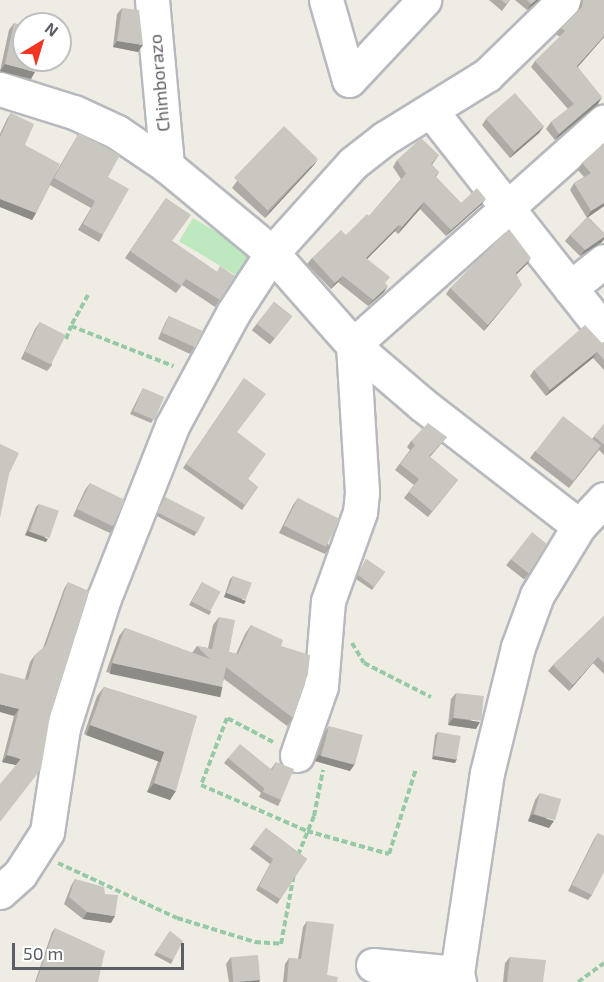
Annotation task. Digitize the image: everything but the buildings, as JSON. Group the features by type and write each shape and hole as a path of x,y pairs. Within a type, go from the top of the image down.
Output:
{"street":[{"name":"Chimborazo","path":"152,0 167,166"},
{"path":"326,0 349,80 424,0"},
{"path":"0,892 20,874 47,832 63,728 80,669 145,488 196,375 272,253 353,163 385,138 487,75 564,0"},
{"path":"0,89 74,112 117,132 167,166 272,253 353,345 423,405 579,526"},
{"path":"431,111 604,331"},
{"path":"353,345 507,205 604,121"},
{"path":"570,288 604,261"},
{"path":"310,762 328,625 328,601 354,533 362,492 353,345"},
{"path":"373,965 458,978 487,773 518,647 537,596 579,526 604,500"}],"path":[{"path":"66,339 88,295"},
{"path":"71,326 196,375"},
{"path":"328,625 355,646 364,663 431,697"},
{"path":"47,832 57,862 121,894 177,918 255,942 281,944 296,861 307,831 310,762 227,718 201,785 307,831 389,854 416,769"},
{"path":"578,982 604,963"}],"green space":[{"path":"193,218 259,258 245,281 179,241"}]}
